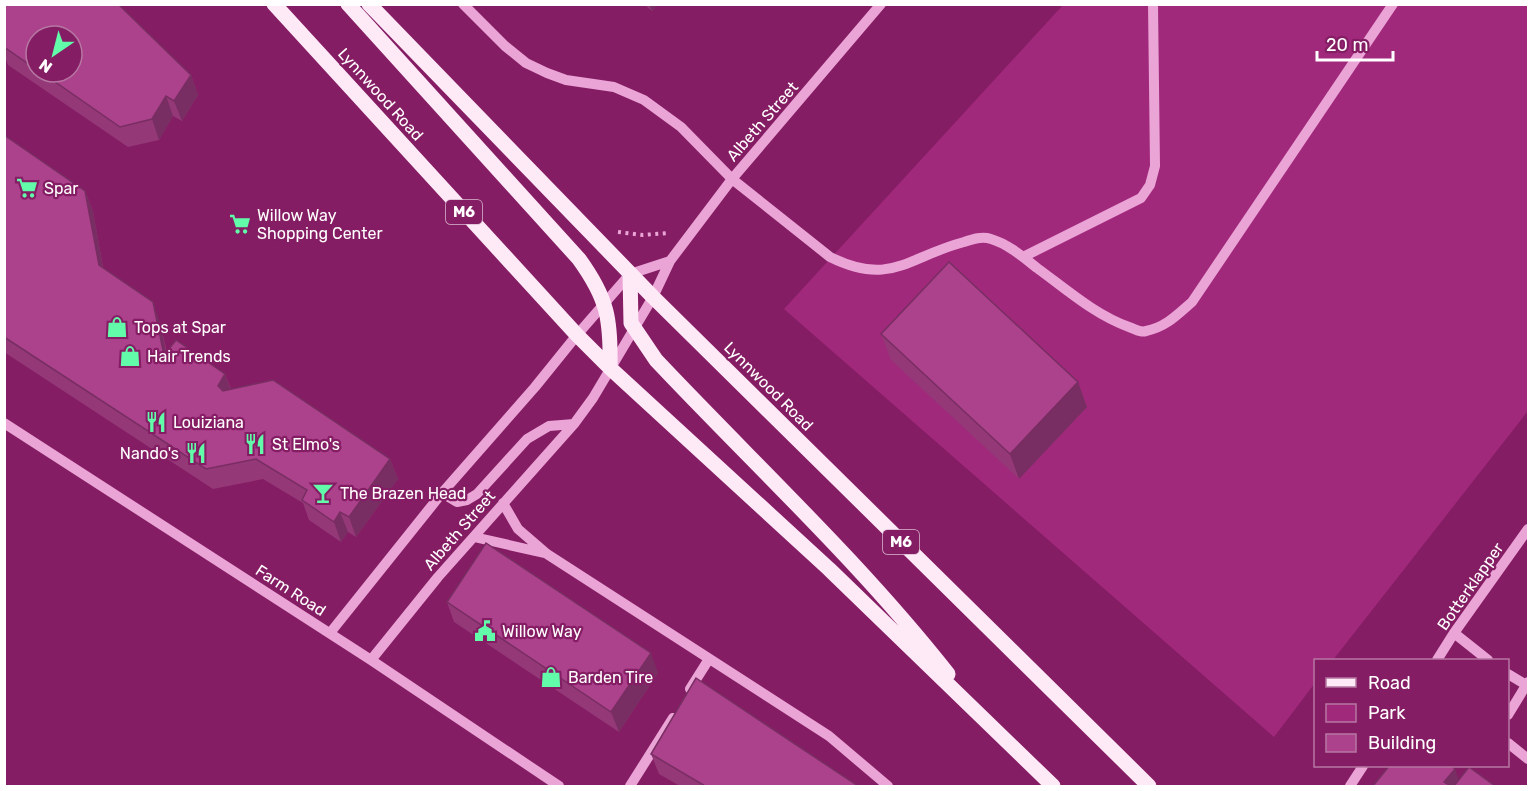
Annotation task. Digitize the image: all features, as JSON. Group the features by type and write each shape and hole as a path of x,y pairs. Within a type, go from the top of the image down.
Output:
{"main road":[{"name":"Lynnwood Road","path":"274,4 577,335 829,570 1053,786"},
{"path":"348,4 579,259 594,280 604,304 610,327 610,368"},
{"name":"Lynnwood Road","path":"369,4 630,274 1149,786"},
{"path":"630,274 629,316 633,330 656,360 846,555 920,639 985,721"}],"street":[{"path":"464,4 505,46 526,63 566,80 614,87 644,100 681,127 732,179 830,257 860,268 875,271 890,270 954,244 980,238 990,239 1023,257 1065,289 1118,323 1143,332 1166,325 1192,302 1392,4"},
{"name":"Albeth Street","path":"371,660 438,577 574,424 653,297 670,261 732,179 881,4"},
{"path":"1023,257 1141,198 1150,185 1155,166 1153,4"},
{"path":"330,633 442,493 630,274 670,261"},
{"name":"Farm Road","path":"4,423 330,633 559,786"},
{"name":"Albeth Street","path":"442,493 457,502 467,500 477,494 527,439 549,426 574,424"},
{"path":"503,503 518,529 547,554 829,736 888,786"},
{"name":"Botterklapper","path":"1438,659 1528,529"},
{"path":"474,537 547,554"},
{"path":"1454,633 1487,659"},
{"path":"630,786 709,659"},
{"path":"1509,674 1528,684 1509,713"},
{"path":"1509,744 1528,759"},
{"path":"1350,786 1362,767"}],"path":[{"path":"612,231 643,235 670,232 698,223"}],"green space":[{"path":"1063,5 1528,5 1528,411 1334,659 1314,659 1314,684 1274,737 784,309"}],"building":[{"path":"4,4 118,4 191,75 174,101 166,96 152,119 120,127 58,84 84,84 84,24 24,24 24,61 4,47"},
{"path":"4,135 85,191 99,265 153,302 164,355 176,340 225,374 218,386 223,391 273,380 390,459 349,517 340,512 334,522 302,500 307,490 256,459 206,469 4,337"},
{"path":"949,262 1078,382 1010,454 881,334"},
{"path":"486,543 651,653 611,712 447,602"},
{"path":"696,678 858,786 705,786 651,754"},
{"path":"1388,767 1452,767 1455,769 1444,782 1451,786 1373,786"},
{"path":"1469,767 1495,786 1454,786"}],"place":[{"name":"Spar","path":"27,188"},
{"name":"Willow Way Shopping Center","path":"240,224"},
{"name":"Tops at Spar","path":"117,327"},
{"name":"Hair Trends","path":"130,356"},
{"name":"Louiziana","path":"156,422"},
{"name":"St Elmo's","path":"255,444"},
{"name":"Nando's","path":"196,453"},
{"name":"The Brazen Head","path":"323,493"},
{"name":"Willow Way","path":"485,631"},
{"name":"Barden Tire","path":"551,677"}]}
